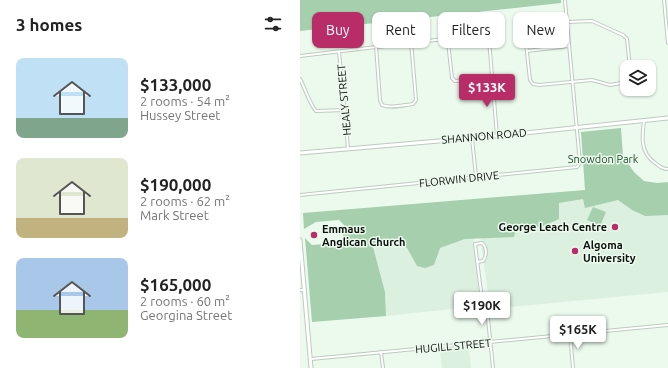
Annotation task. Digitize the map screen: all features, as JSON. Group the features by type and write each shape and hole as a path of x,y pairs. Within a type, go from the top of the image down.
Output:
{"street":[{"path":"664,0 668,42"},
{"name":"FLORWIN DRIVE","path":"565,1 566,12"},
{"path":"569,22 592,21 625,36 629,60"},
{"path":"526,24 530,29 528,33 525,34 522,34 520,29 522,25 526,24"},
{"path":"430,39 438,38 444,39 448,42 452,78 455,81 492,78"},
{"name":"FLORWIN DRIVE","path":"300,195 577,167 580,163 569,46"},
{"path":"300,56 372,47"},
{"path":"376,48 380,100 382,105 385,107 413,104 416,100 412,48"},
{"path":"490,48 497,136"},
{"path":"527,48 530,80 534,84 539,85 592,80 610,85 620,83"},
{"path":"527,51 552,48"},
{"name":"HEALY STREET","path":"339,51 348,148"},
{"path":"300,79 307,90 312,108 316,111 345,110"},
{"name":"SHANNON ROAD","path":"300,153 497,136 668,118"},
{"path":"644,121 643,145 647,157 661,168 668,169"},
{"path":"472,138 476,177"},
{"path":"300,240 311,368"},
{"path":"477,262 483,261 486,257 485,246 482,243 475,244 477,262 483,308"},
{"path":"300,296 305,296"},
{"path":"479,308 487,309 493,368"},
{"name":"HUGILL STREET","path":"311,359 668,325"},
{"path":"570,334 573,368"},
{"path":"381,352 383,368"}],"shaded area":[{"name":"Algoma University","path":"668,186 668,292 490,309 476,204"},
{"path":"474,238 480,306 386,316 385,292 372,247 383,247 397,243 407,248 417,266 434,265 439,248 465,239"},
{"path":"469,348 471,368 442,368 440,350"}],"green space":[{"path":"300,0 561,0 561,3 477,12 438,12 438,16 430,17 430,12 372,12 372,23 364,24 364,12 312,12 312,30 300,31"},
{"name":"Snowdon Park","path":"621,128 623,156 634,172 644,181 657,183 668,182 668,215 645,216 632,210 618,200 585,208 583,199 559,203 559,219 541,227 516,229 514,237 465,239 440,248 434,265 425,268 417,266 407,248 397,243 383,247 373,247 385,292 386,316 312,322 305,238 312,245 337,243 343,238 344,225 339,220 316,222 304,229 303,213 585,190 581,132"},
{"path":"593,207 606,212 600,226 587,220"}],"place":[{"name":"George Leach Centre","path":"615,227"},
{"name":"Emmaus Anglican Church","path":"314,235"},
{"name":"Algoma University","path":"575,251"}]}
